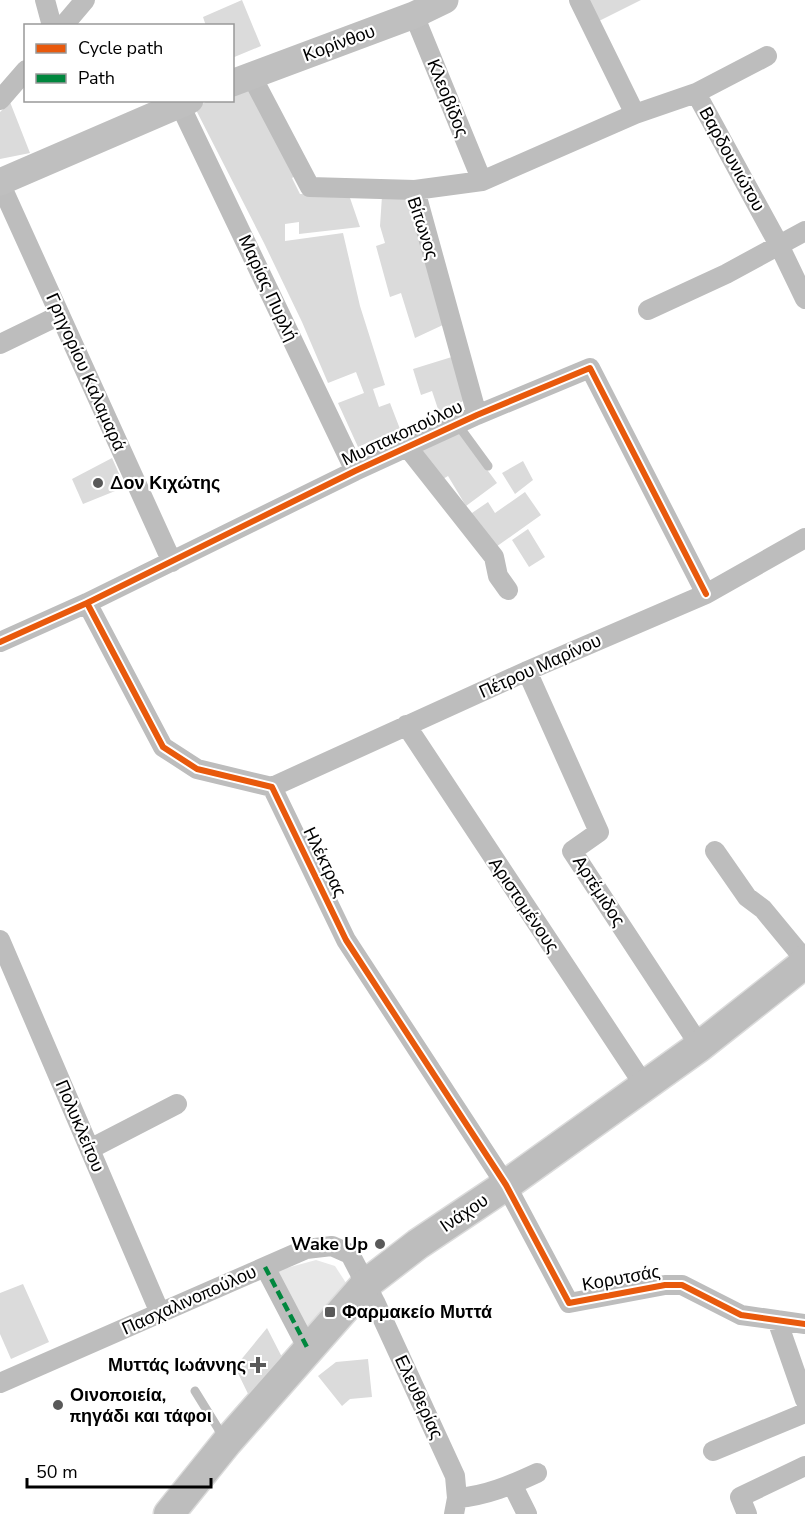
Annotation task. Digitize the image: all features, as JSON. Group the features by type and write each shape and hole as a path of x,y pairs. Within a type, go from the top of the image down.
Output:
{"main road":[{"name":"Κορίνθου","path":"242,79 414,15 445,0"},
{"path":"0,182 185,103"},
{"name":"Ινάχου","path":"169,1514 227,1442 366,1284 418,1244 506,1185 700,1046 800,967 805,960"}],"street":[{"path":"45,0 51,24"},
{"path":"65,24 85,0"},
{"path":"415,190 482,181 635,114 579,0"},
{"name":"Κλεοβίδος","path":"414,15 482,181"},
{"path":"696,93 767,56"},
{"path":"0,100 24,72"},
{"name":"Βίτωνος","path":"242,79 310,187 415,190 477,415"},
{"name":"Βαρδουνιώτου","path":"635,114 696,93 779,246 805,299"},
{"name":"Μαρίας Πυρλή","path":"185,103 355,471"},
{"name":"Γρηγορίου Καλαμαρά","path":"0,182 172,562"},
{"path":"648,310 726,274 805,231"},
{"path":"0,344 60,315"},
{"name":"Μυστακοπούλου","path":"0,642 87,603 355,471 477,415 590,368 706,594"},
{"path":"408,448 494,557 498,576 508,590"},
{"name":"Πέτρου Μαρίνου","path":"272,787 527,671 706,594 805,538"},
{"path":"87,603 164,747 197,769 272,787"},
{"name":"Αρτέμιδος","path":"527,671 599,832 572,851 700,1046"},
{"name":"Αριστομένους","path":"406,725 644,1085"},
{"name":"Ηλέκτρας","path":"272,787 346,940 506,1185"},
{"path":"715,851 747,897 763,909 805,960"},
{"name":"Πολυκλείτου","path":"0,940 160,1313"},
{"path":"90,1149 177,1104"},
{"name":"Κορυτσάς","path":"506,1185 569,1303 664,1285 682,1285 741,1315 805,1324"},
{"name":"Πασχαλινοπούλου","path":"0,1383 306,1249 332,1246 350,1254 366,1284"},
{"path":"265,1267 308,1348"},
{"name":"Ελευθερίας","path":"366,1284 455,1476 456,1506"},
{"path":"777,1320 805,1400"},
{"path":"713,1452 805,1413"},
{"path":"747,1514 740,1497 805,1466"},
{"path":"456,1506 537,1473"},
{"path":"512,1484 527,1514"}],"lane":[{"path":"458,425 488,466"},
{"path":"195,1391 227,1442"}],"shaded area":[{"path":"316,1260 335,1266 348,1286 306,1338 272,1272"}],"building":[{"path":"242,0 261,46 234,57 234,24 205,24 203,17"},
{"path":"587,0 641,0 597,22"},
{"path":"248,84 295,176 292,178 300,194 349,195 360,227 299,234 299,222 285,224 285,241 343,233 360,306 385,385 373,389 379,407 390,403 400,429 358,447 338,403 364,393 356,372 328,383 264,243 195,108 206,102 234,102 234,89"},
{"path":"10,102 30,153 0,159 0,112"},
{"path":"382,196 410,198 445,324 415,338 401,293 390,297 376,246 385,243 380,226"},
{"path":"455,356 468,399 439,412 432,391 421,395 413,369"},
{"path":"457,429 497,483 466,506 448,476 443,479 414,449"},
{"name":"Δον Κιχώτης","path":"112,458 125,487 83,504 72,479"},
{"path":"523,461 533,480 515,494 502,473"},
{"path":"525,492 541,515 493,549 469,515 488,502 495,513"},
{"path":"528,529 545,557 529,567 512,540"},
{"path":"23,1284 49,1342 11,1359 0,1334 0,1293"},
{"path":"267,1328 284,1361 251,1400 235,1367"},
{"path":"368,1359 372,1397 350,1399 342,1406 318,1376 336,1362"}],"marked path":[{"path":"265,1267 308,1349"}],"cycle path":[{"path":"0,642 87,603 355,471 477,415 590,368 706,594"},
{"path":"87,603 163,747 197,769 272,787 346,940 506,1185 569,1303 665,1285 682,1285 741,1315 805,1324"}],"place":[{"name":"Δον Κιχώτης","path":"98,483"},
{"name":"Wake Up","path":"380,1244"},
{"name":"Φαρμακείο Μυττά","path":"330,1312"},
{"name":"Μυττάς Ιωάννης","path":"258,1365"},
{"name":"Οινοποιεία, πηγάδι και τάφοι","path":"58,1405"}]}
